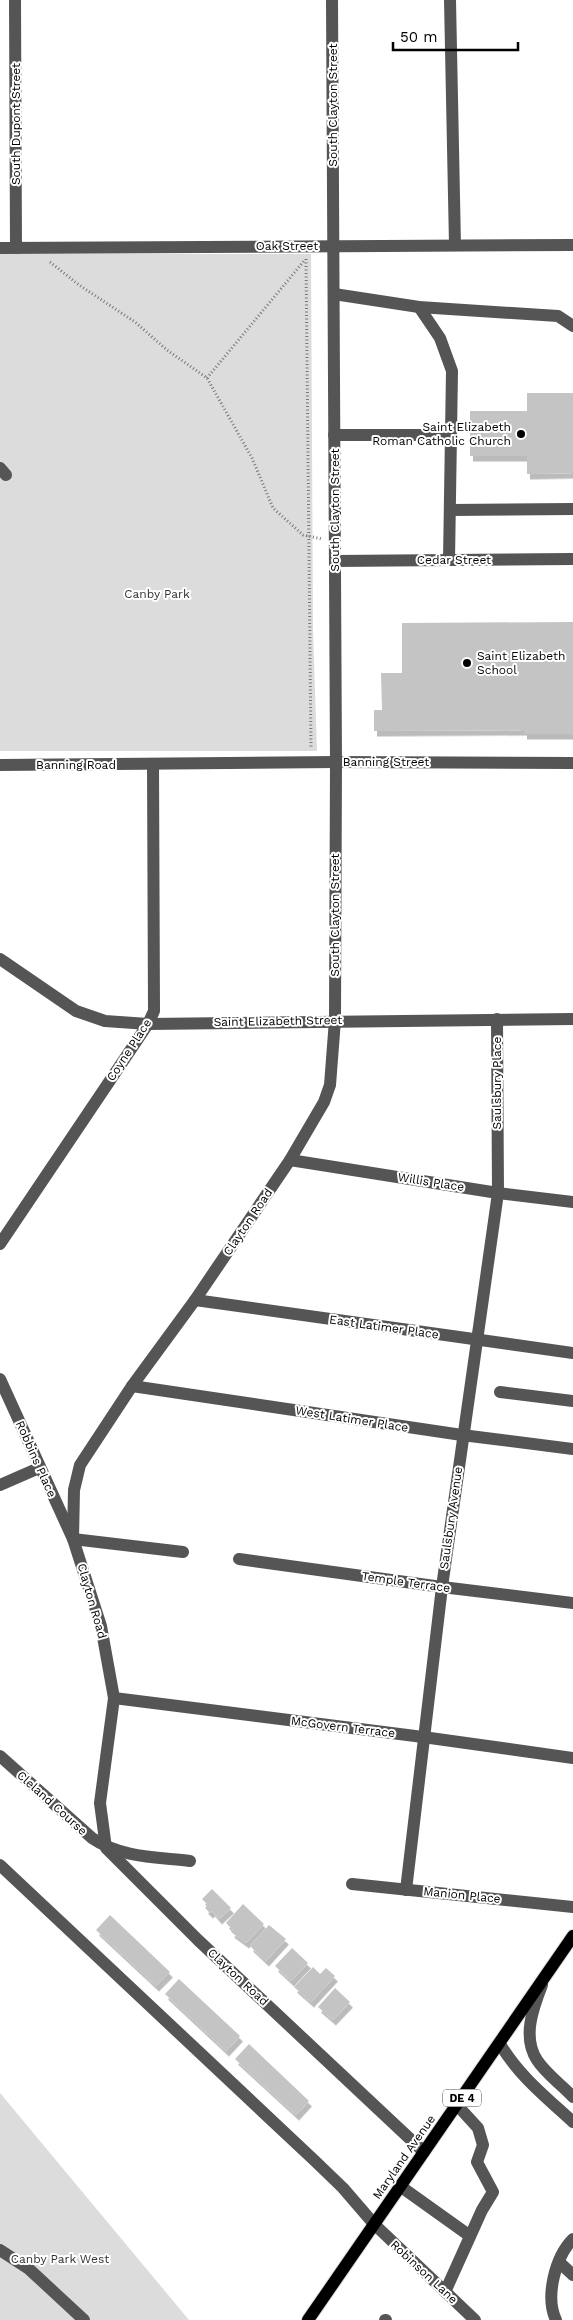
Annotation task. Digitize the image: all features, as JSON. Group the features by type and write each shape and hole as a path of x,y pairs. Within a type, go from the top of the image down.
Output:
{"main road":[{"name":"Maryland Avenue","path":"308,2320 573,1936"}],"street":[{"name":"South Dupont Street","path":"15,0 16,248"},
{"name":"South Clayton Street","path":"332,0 336,762 335,1020"},
{"path":"450,0 455,245"},
{"name":"Oak Street","path":"0,248 573,245"},
{"path":"334,294 418,307 558,316 573,326"},
{"path":"418,307 440,338 452,371 449,560"},
{"path":"334,435 451,435"},
{"path":"450,510 573,509"},
{"name":"Cedar Street","path":"335,561 573,559"},
{"name":"Banning Street","path":"153,764 312,764 336,762 573,763"},
{"name":"Banning Road","path":"0,765 153,764"},
{"name":"Coyne Place","path":"0,1244 148,1024 154,1011 153,764"},
{"name":"Saint Elizabeth Street","path":"0,960 76,1011 105,1021 148,1024 335,1020 573,1019"},
{"name":"Saulsbury Place","path":"497,1019 497,1147"},
{"name":"Clayton Road","path":"335,1020 330,1085 324,1102 290,1160 194,1300 132,1386 80,1465 74,1490 73,1539 101,1626 114,1698 100,1803 106,1848 198,1940 424,2152"},
{"name":"Saulsbury Avenue","path":"406,1890 442,1587 498,1193 497,1147"},
{"name":"Willis Place","path":"290,1160 498,1193 573,1202"},
{"name":"East Latimer Place","path":"194,1300 573,1353"},
{"name":"Robbins Place","path":"0,1379 73,1539"},
{"name":"West Latimer Place","path":"132,1386 462,1436 573,1449"},
{"path":"500,1392 573,1401"},
{"path":"0,1485 39,1468"},
{"path":"73,1539 183,1552"},
{"name":"Temple Terrace","path":"240,1559 573,1603"},
{"name":"McGovern Terrace","path":"114,1698 573,1758"},
{"name":"Cleland Course","path":"0,1756 92,1838 106,1848"},
{"path":"106,1848 134,1855 190,1861"},
{"name":"Robinson Lane","path":"0,1865 315,2161 343,2188 374,2224 475,2320"},
{"name":"Manion Place","path":"352,1884 573,1907"},
{"path":"546,1976 531,2016 529,2032 537,2060 573,2096"},
{"path":"500,2044 512,2063 525,2078 573,2122"},
{"path":"445,2292 470,2236 493,2192 477,2162 483,2145 478,2128 457,2105"},
{"path":"400,2186 470,2236"},
{"path":"556,2320 552,2311 552,2297 558,2264 566,2246 573,2239"},
{"path":"0,2250 29,2269 84,2320"},
{"path":"558,2264 573,2275"}],"path":[{"path":"43,248 45,258 79,285 135,322 167,350 207,378 252,458 273,508 303,535 335,542"},
{"path":"207,378 306,259 312,764"}],"green space":[{"name":"Canby Park","path":"0,254 311,254 313,629 317,751 0,751"},
{"name":"Canby Park West","path":"0,2093 189,2320 0,2320"}],"building":[{"name":"Saint Elizabeth Roman Catholic Church","path":"527,393 573,393 573,473 527,474 527,456 470,456 470,411 527,411"},
{"name":"Saint Elizabeth School","path":"573,622 573,734 524,734 524,730 374,731 374,710 382,710 381,673 402,673 402,623"},
{"path":"212,1889 231,1908 219,1919 212,1911 210,1913 205,1908 208,1905 202,1899"},
{"path":"243,1904 264,1924 246,1943 231,1932 233,1930 226,1923"},
{"path":"110,1915 170,1972 156,1986 96,1930"},
{"path":"269,1925 286,1939 266,1961 250,1946"},
{"path":"292,1948 308,1963 291,1981 275,1966"},
{"path":"313,1967 320,1974 326,1968 335,1976 311,2002 294,1987"},
{"path":"179,1979 240,2036 226,2051 165,1994"},
{"path":"335,1988 350,2002 333,2020 318,2007"},
{"path":"249,2044 309,2101 296,2115 235,2059"}],"place":[{"name":"Saint Elizabeth Roman Catholic Church","path":"521,434"},
{"name":"Saint Elizabeth School","path":"467,663"}]}
